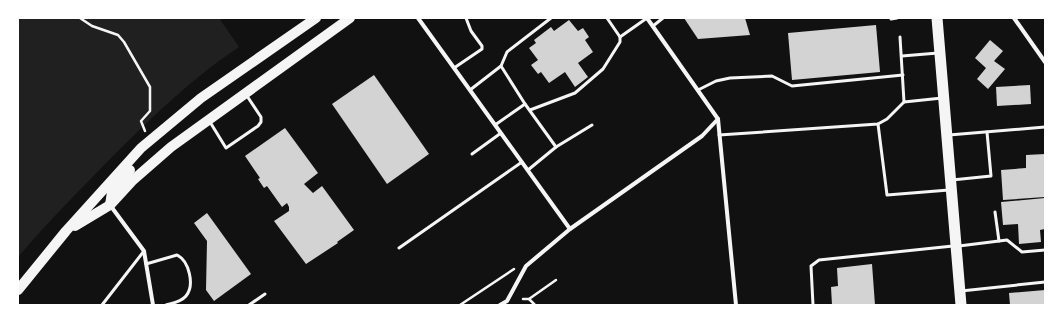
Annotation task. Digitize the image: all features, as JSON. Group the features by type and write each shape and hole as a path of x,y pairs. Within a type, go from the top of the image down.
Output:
{"highway":[{"path":"937,18 961,305"}],"main road":[{"path":"18,290 66,231 141,148 202,98 316,18"},
{"path":"66,231 110,205 132,181 171,147 350,18"},
{"path":"110,205 112,192 138,160 141,148"}],"street":[{"path":"418,18 570,229"},
{"path":"647,18 718,118 736,305"},
{"path":"1014,18 1045,62"},
{"path":"500,305 507,301 526,266 570,229 702,136 718,118"},
{"path":"110,205 144,251 153,305"}],"lane":[{"path":"454,68 482,49 482,46 471,31 466,18"},
{"path":"470,90 501,66 507,52 551,18"},
{"path":"530,110 576,93 604,69 620,42 620,37 608,18"},
{"path":"620,37 647,18"},
{"path":"653,26 663,18"},
{"path":"891,19 897,18"},
{"path":"900,37 904,102"},
{"path":"902,56 940,53"},
{"path":"501,66 525,104 556,147"},
{"path":"698,90 716,81 730,78 772,76 792,86 903,75"},
{"path":"208,119 226,148 258,126 261,122 261,117 245,93"},
{"path":"719,135 878,124 887,119 904,102 944,98"},
{"path":"495,125 525,104"},
{"path":"528,170 556,147 592,124"},
{"path":"878,124 887,195 951,185 991,176 987,132"},
{"path":"947,136 1045,127"},
{"path":"472,154 501,133"},
{"path":"400,248 522,162"},
{"path":"996,212 999,241"},
{"path":"813,305 811,266 819,260 1007,240 1022,252 1045,250"},
{"path":"102,305 144,251"},
{"path":"146,264 177,255 183,258 188,265 189,286 187,294 181,300 166,305"},
{"path":"960,291 1045,282"},
{"path":"249,305 265,294"}],"path":[{"path":"80,18 92,26 118,35 124,42 150,87 150,111 141,121 150,140"},
{"path":"460,305 511,270 526,266"},
{"path":"523,300 529,299 556,280"},
{"path":"529,299 535,305"}],"shaded area":[{"path":"18,18 219,18 239,47 203,73 153,117 72,198 18,257"}],"building":[{"path":"684,18 745,18 750,35 698,39"},
{"path":"569,20 578,31 583,28 589,37 585,40 593,52 578,63 588,77 575,87 565,72 549,83 541,72 538,74 531,65 538,60 529,48 536,43 534,40 551,27 554,31"},
{"path":"876,25 880,72 792,80 788,33"},
{"path":"990,40 1003,51 994,61 1005,69 988,89 977,79 986,68 975,58"},
{"path":"374,75 429,154 387,184 332,104"},
{"path":"1030,85 1031,104 997,106 996,87"},
{"path":"285,128 318,173 304,184 313,193 322,186 354,230 337,242 338,243 306,264 274,221 289,211 287,203 282,207 267,186 264,188 258,179 260,178 245,156"},
{"path":"1045,154 1045,197 1003,200 1001,170 1026,168 1026,155"},
{"path":"1045,198 1045,229 1040,230 1041,242 1019,244 1018,224 1003,225 1001,202"},
{"path":"207,213 251,274 214,301 206,290 207,241 194,223"},
{"path":"872,264 875,305 832,305 831,287 838,286 837,268"},
{"path":"1045,290 1045,305 1010,305 1009,293"}]}
